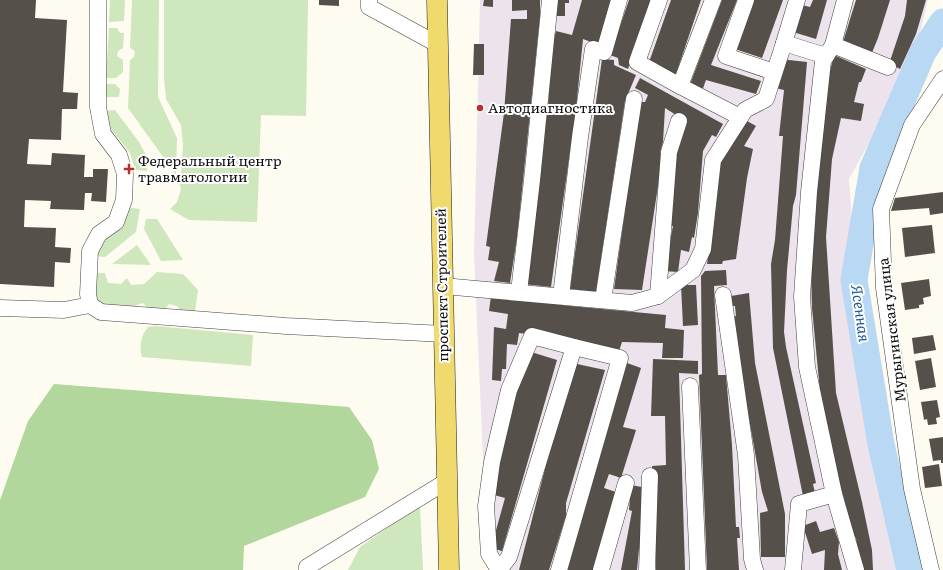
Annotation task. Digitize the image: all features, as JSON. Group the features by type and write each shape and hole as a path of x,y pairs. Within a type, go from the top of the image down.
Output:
{"main road":[{"name":"проспект Строителей","path":"437,0 449,570"}],"street":[{"path":"90,305 88,294 90,251 99,234 116,222 124,200 125,174 119,155 103,134 98,107 98,0"},
{"path":"369,0 369,7 437,44"},
{"path":"519,292 550,0"},
{"path":"561,296 580,137 593,49 604,52 619,0"},
{"path":"659,0 637,62 740,117"},
{"path":"680,86 713,0"},
{"path":"746,0 726,56 774,72"},
{"path":"442,286 632,303 658,296 693,270 703,249 713,160 745,110 766,99 797,0"},
{"path":"845,0 829,50 823,61 811,177 802,297 807,367 834,494 856,570"},
{"path":"784,43 829,50 888,67"},
{"name":"Мурыгинская улица","path":"931,570 911,481 884,288 881,209 912,125 943,79"},
{"path":"603,300 634,99"},
{"path":"658,296 670,152 679,121"},
{"path":"723,295 746,454 752,559 755,570"},
{"path":"0,308 64,310 90,305 101,312 286,326 444,334"},
{"path":"559,570 620,358 532,336 509,390 492,462 486,506 489,554 499,570 509,557 574,347"},
{"path":"690,386 698,570"},
{"path":"647,570 650,476"},
{"path":"307,570 307,567 447,481"},
{"path":"602,570 626,483"},
{"path":"793,570 799,504 834,494"}],"shaded area":[{"path":"480,0 928,0 912,66 849,179 866,409 901,570 488,570 474,255"}],"green space":[{"path":"110,0 125,0 124,21 109,22"},
{"path":"132,0 159,0 158,97 177,138 176,175 128,108 130,60 134,57 135,51 130,48"},
{"path":"164,0 308,0 306,116 261,115 257,222 189,220 170,209 177,202 181,189 179,180 181,173 183,144 181,125 166,99 164,79"},
{"path":"109,28 117,28 120,33 124,33 123,48 118,51 117,56 123,60 123,72 116,78 106,78"},
{"path":"106,84 115,84 120,89 119,97 106,97"},
{"path":"115,110 139,142 148,159 147,171 135,170 130,153 110,128 105,111"},
{"path":"127,207 140,209 136,232 105,257 94,256 96,247 124,224"},
{"path":"146,219 157,219 183,260 161,261 144,229"},
{"path":"137,245 151,265 112,264"},
{"path":"157,272 183,274 198,290 195,312 181,311 177,306 169,304 164,311 147,308 143,303 137,305 133,310 101,306 93,297 93,273 105,273 108,283 121,284 127,278 131,285 144,284"},
{"path":"156,326 253,335 251,366 142,357 141,341 144,334 148,327"},
{"path":"54,384 349,407 372,440 379,469 365,497 244,546 243,570 0,570 0,500 28,421"},
{"path":"420,506 423,570 348,570 360,547"}],"building":[{"path":"0,0 36,0 35,18 67,20 63,92 78,93 77,109 62,109 61,140 29,139 27,164 51,165 52,153 85,155 84,177 93,177 93,169 108,169 106,202 91,201 92,193 85,193 84,210 50,209 51,201 25,200 24,227 56,228 55,247 71,248 70,263 55,262 54,287 0,284"},
{"path":"319,0 339,0 339,6 319,5"},
{"path":"484,0 493,0 493,7 483,6"},
{"path":"512,0 540,0 540,17 517,238 510,283 494,281 499,262 488,260 490,247 486,246 504,113 511,19 527,19 527,10 512,11"},
{"path":"555,0 569,0 569,3 565,3 565,16 555,16"},
{"path":"582,0 613,0 599,45 583,39 576,109 551,287 523,284 548,108 551,50 556,31 572,35"},
{"path":"629,0 651,0 628,69 619,65 618,58 610,55"},
{"path":"671,0 701,0 676,74 648,65"},
{"path":"722,0 737,0 711,65 761,81 756,94 706,80 702,91 689,87"},
{"path":"754,0 783,0 762,58 735,49"},
{"path":"813,0 827,0 816,39 793,32 802,5 810,7"},
{"path":"856,0 890,0 871,55 842,45"},
{"path":"907,0 926,0 916,34 900,69 891,64 890,61 905,16"},
{"path":"474,44 484,44 484,75 473,75"},
{"path":"834,55 866,69 861,82 859,82 854,102 864,104 861,121 841,118 832,159 826,237 836,393 862,502 872,550 873,570 859,570 856,538 850,532 844,499 828,439 821,402 812,308 810,235 819,115"},
{"path":"602,59 614,60 614,65 636,75 625,101 596,292 570,289"},
{"path":"780,59 807,62 796,195 793,206 787,270 784,332 816,483 813,484 815,493 803,496 773,348 771,264 775,240 783,136 779,136 784,90 775,88"},
{"path":"640,78 723,124 716,137 712,135 703,151 698,213 694,238 692,237 689,252 681,250 678,272 663,271 667,236 671,236 673,226 668,226 673,153 687,122 665,108 663,142 660,153 663,154 642,290 614,289 640,102 645,102 648,95 635,88"},
{"path":"747,121 756,126 744,146 753,149 747,178 736,259 723,261 722,264 707,264 721,161"},
{"path":"943,192 943,213 930,215 929,208 891,211 895,198"},
{"path":"932,225 935,253 905,257 902,228"},
{"path":"726,270 727,285 714,286 718,375 726,375 732,445 736,527 739,527 740,538 737,538 739,570 707,570 699,375 702,374 701,276 705,271"},
{"path":"929,279 931,296 923,298 924,304 919,305 919,308 905,310 901,283"},
{"path":"681,285 696,285 698,325 683,326"},
{"path":"749,293 755,363 785,514 785,557 761,557 760,513 768,511 762,492 731,317 736,316 735,306 731,306 731,296"},
{"path":"491,296 570,306 666,315 665,328 684,330 683,358 662,358 663,343 622,342 619,351 570,340 519,333 517,345 507,344 506,369 502,369 501,381 492,380 494,327 506,329 508,314 489,311"},
{"path":"933,335 936,350 914,354 912,338"},
{"path":"528,351 557,360 502,551 491,548 505,498 494,495 494,476"},
{"path":"931,358 936,387 920,390 915,361"},
{"path":"653,359 698,361 698,374 679,373 685,570 656,570 652,466 666,465 665,416 651,416"},
{"path":"627,363 641,368 623,427 636,430 621,478 609,474 604,488 616,492 598,570 567,570"},
{"path":"577,364 605,370 566,503 566,516 549,570 519,570 549,453"},
{"path":"937,400 940,417 936,418 937,424 928,425 927,419 924,420 921,402"},
{"path":"943,437 943,463 941,463 941,460 933,461 929,439"},
{"path":"939,464 942,486 925,488 922,467"},
{"path":"631,485 647,488 643,543 639,549 637,570 621,570 632,511 629,510"},
{"path":"816,521 820,532 834,528 839,542 838,554 842,570 824,570 825,550 812,554 803,526"}],"waterway":[{"name":"Ясенная","path":"910,570 881,444 854,280 873,168 923,52 943,22"}],"place":[{"name":"Автодиагностика","path":"480,108"},
{"name":"Федеральный центр травматологии","path":"129,169"}]}
